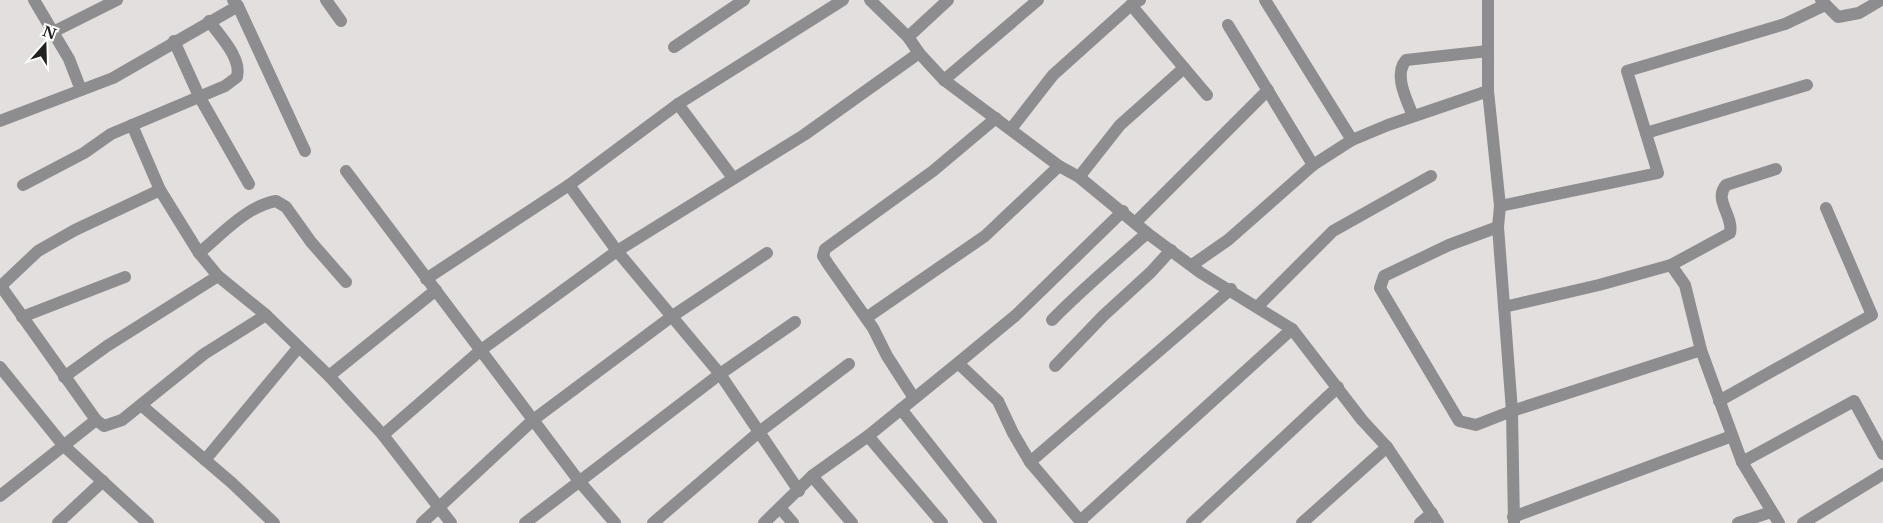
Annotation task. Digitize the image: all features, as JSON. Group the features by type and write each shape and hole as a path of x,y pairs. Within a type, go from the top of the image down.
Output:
{"street":[{"path":"34,0 69,59 81,90"},
{"path":"53,32 117,0"},
{"path":"326,0 341,21"},
{"path":"674,47 744,0"},
{"path":"426,279 569,185 678,104 843,0"},
{"path":"870,0 908,37 919,53 944,80 1059,166 1079,176 1123,211 1146,233 1201,273 1230,289 1292,329 1362,420 1387,447 1435,518 1420,523"},
{"path":"908,37 948,0"},
{"path":"944,80 1038,0"},
{"path":"1265,0 1352,140"},
{"path":"1488,0 1488,91 1500,206 1498,227 1512,411 1513,520 1732,436"},
{"path":"1500,206 1658,173 1628,71 1785,24 1823,2 1838,17 1851,16 1882,0"},
{"path":"1011,129 1053,75 1136,2 1206,95"},
{"path":"1,119 112,78 209,21 235,3 305,151"},
{"path":"22,185 84,152 111,134 225,86 237,77 239,70 236,60 209,21"},
{"path":"1228,25 1312,165"},
{"path":"174,41 199,96 249,184"},
{"path":"1413,116 1400,78 1401,66 1406,60 1488,51"},
{"path":"383,435 481,350 617,250 804,135 919,53"},
{"path":"1079,176 1120,124 1184,68"},
{"path":"1646,133 1808,85"},
{"path":"1135,223 1268,90"},
{"path":"1192,265 1228,240 1312,165 1352,140 1413,116 1488,91"},
{"path":"678,104 733,178"},
{"path":"914,398 866,318 828,264 824,256 825,249 933,170 996,118"},
{"path":"132,125 160,190 199,252 218,276 266,315 329,376 383,435 451,523"},
{"path":"866,318 985,236 1059,166"},
{"path":"1504,307 1599,286 1671,265 1730,233 1732,227 1721,198 1721,190 1726,185 1776,169"},
{"path":"346,171 579,481 615,523"},
{"path":"1257,307 1332,231 1432,176"},
{"path":"569,185 617,250 720,374 799,491"},
{"path":"160,190 75,230 38,251 0,286 96,420 104,426 113,424 141,405 204,354 266,315"},
{"path":"199,252 254,209 264,203 276,201 286,207 311,242 346,282"},
{"path":"1719,401 1872,315 1826,208"},
{"path":"764,523 781,509 812,476 868,436 1015,316 1123,211"},
{"path":"1498,227 1449,245 1384,276 1380,288 1459,421 1476,425 1512,411 1701,350"},
{"path":"1052,320 1078,293 1103,274 1146,233"},
{"path":"1055,366 1171,250"},
{"path":"422,523 533,420 671,317 767,253"},
{"path":"1671,265 1684,285 1701,350 1742,462 1779,523"},
{"path":"64,377 107,346 218,276"},
{"path":"22,317 125,277"},
{"path":"1030,462 1230,289"},
{"path":"329,376 436,290"},
{"path":"526,523 720,374 795,322"},
{"path":"958,363 998,401 1013,433 1030,462 1081,522 1292,329"},
{"path":"205,460 298,348"},
{"path":"653,523 759,432 849,364"},
{"path":"0,366 63,445 148,523"},
{"path":"1192,523 1338,387"},
{"path":"1742,462 1854,401 1883,454"},
{"path":"141,405 274,523"},
{"path":"901,409 991,523"},
{"path":"0,496 96,420"},
{"path":"868,436 942,523"},
{"path":"1302,523 1387,447"},
{"path":"1803,523 1883,474"},
{"path":"812,476 852,523"},
{"path":"58,523 103,481"},
{"path":"781,509 793,523"},
{"path":"1738,523 1771,512"}]}
